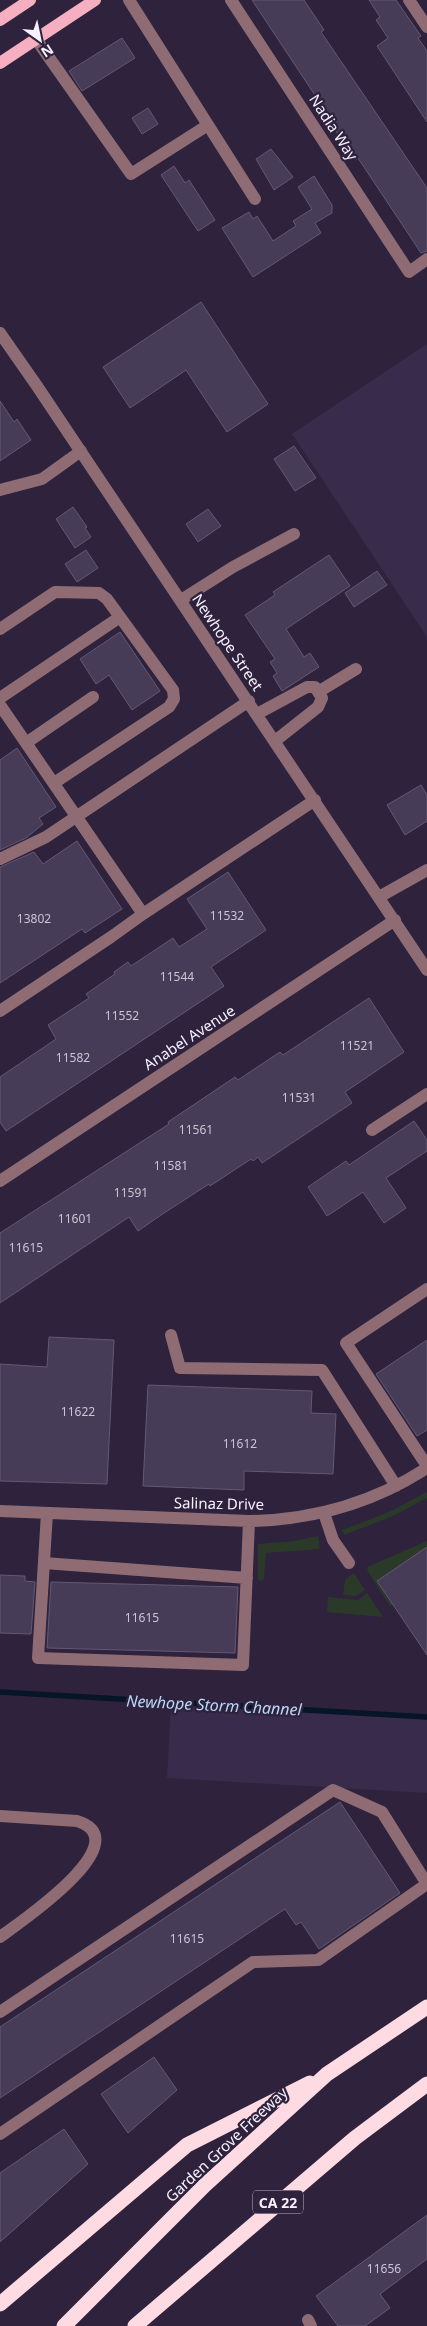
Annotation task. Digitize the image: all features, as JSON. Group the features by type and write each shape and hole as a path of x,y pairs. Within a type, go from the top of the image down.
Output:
{"highway":[{"name":"Garden Grove Freeway","path":"64,2326 205,2185 327,2074 427,2007"},
{"path":"0,2304 187,2145 327,2074"},
{"name":"CA 22","path":"135,2326 355,2138 427,2084"}],"main road":[{"path":"0,20 30,0"},
{"path":"0,63 95,0"}],"street":[{"path":"129,0 255,199"},
{"name":"Nadia Way","path":"231,0 409,272 427,259"},
{"path":"409,0 427,26"},
{"path":"36,39 131,174 208,125"},
{"name":"Newhope Street","path":"1,336 81,451 427,970"},
{"path":"0,490 42,479 81,451"},
{"path":"181,600 233,567 294,534"},
{"path":"0,629 55,592 99,593 107,599 173,690 174,699 169,707 54,784"},
{"path":"0,698 120,617"},
{"path":"318,692 356,669"},
{"path":"257,714 307,687 315,687 322,698 318,707 275,741"},
{"path":"26,743 93,697"},
{"path":"0,859 46,837 248,702"},
{"path":"0,705 143,914"},
{"path":"0,1011 314,800"},
{"path":"379,897 427,870"},
{"name":"Anabel Avenue","path":"0,1181 395,920"},
{"path":"372,1130 427,1094"},
{"path":"427,1289 346,1343 427,1467"},
{"path":"171,1335 180,1368 322,1370 396,1486"},
{"name":"Salinaz Drive","path":"0,1511 249,1521 282,1520 324,1513 363,1502 396,1486 427,1467"},
{"path":"48,1513 38,1658 243,1666 249,1521"},
{"path":"324,1513 333,1540 349,1563"},
{"path":"44,1563 247,1578"},
{"path":"0,2012 333,1790 382,1812 427,1884 318,1960 253,1962 0,2134"},
{"path":"0,1816 77,1821 87,1824 93,1831 94,1838 92,1851 83,1868 72,1880 61,1891 0,1936"}],"shaded area":[{"path":"427,344 427,637 292,434"},
{"path":"171,1705 427,1718 427,1793 167,1778"}],"green space":[{"path":"427,1492 427,1498 391,1517 344,1535 342,1530 389,1512"},
{"path":"318,1536 320,1549 266,1553 264,1579 258,1580 258,1544 294,1541"},
{"path":"427,1541 427,1547 377,1581 393,1605 390,1606 368,1572 367,1567"},
{"path":"354,1573 365,1590 356,1596 343,1595 345,1580"},
{"path":"367,1593 383,1617 327,1612 328,1597 358,1600"}],"building":[{"path":"252,0 304,0 324,30 321,32 427,188 427,251 421,253 358,158 355,160 328,119 330,118"},
{"path":"369,0 396,0 421,36 418,38 427,51 427,122 377,46 388,38 376,20 380,17"},
{"path":"122,38 135,58 82,91 69,71"},
{"path":"148,108 158,124 142,134 132,118"},
{"path":"271,149 293,177 274,190 256,159"},
{"path":"174,166 185,183 189,180 215,220 198,231 161,175"},
{"path":"314,176 332,205 332,213 315,223 321,233 253,277 222,228 249,212 253,219 257,216 273,241 296,226 293,221 312,209 298,187"},
{"path":"201,302 268,404 227,432 186,370 130,408 103,367"},
{"path":"0,401 14,422 17,419 31,440 0,461"},
{"path":"294,446 316,478 295,491 274,459"},
{"path":"73,507 87,527 85,528 91,537 75,548 56,519"},
{"path":"208,509 221,526 198,542 186,524"},
{"path":"86,550 98,568 77,582 65,564"},
{"path":"329,555 350,586 286,629 304,657 310,653 319,667 282,691 273,676 277,673 270,662 275,659 245,615 275,595 273,592"},
{"path":"377,571 387,585 354,607 345,593"},
{"path":"120,632 160,691 132,710 109,675 96,684 80,659"},
{"path":"17,748 56,807 39,818 43,824 26,838 0,850 0,760"},
{"path":"421,785 427,795 427,821 405,835 387,805"},
{"path":"77,841 122,909 85,933 82,929 0,983 0,867 34,852 43,864"},
{"path":"228,872 266,930 211,967 224,986 6,1131 0,1122 0,1077 56,1039 48,1025 89,998 86,994 115,974 114,972 128,962 131,966 173,938 179,947 207,929 187,899"},
{"path":"369,998 404,1052 345,1092 352,1103 262,1163 258,1157 253,1161 251,1159 138,1231 129,1217 0,1303 0,1233 169,1124 168,1122 235,1077 238,1080 280,1052 283,1055"},
{"path":"414,1121 427,1140 427,1151 386,1178 406,1208 384,1223 363,1192 327,1216 308,1187 346,1161 349,1165"},
{"path":"49,1337 114,1340 107,1484 0,1481 0,1364 47,1367"},
{"path":"427,1340 427,1430 417,1436 376,1374"},
{"path":"148,1385 312,1391 311,1413 336,1414 333,1474 244,1471 244,1490 143,1486"},
{"path":"427,1547 427,1655 377,1581"},
{"path":"0,1575 25,1576 25,1581 35,1582 31,1634 0,1633"},
{"path":"51,1582 238,1587 235,1653 47,1648"},
{"path":"340,1802 400,1893 319,1949 301,1922 296,1925 285,1909 0,2098 0,2027"},
{"path":"154,2057 177,2090 128,2133 101,2094"},
{"path":"64,2129 88,2164 0,2242 0,2173"},
{"path":"427,2215 427,2259 380,2294 390,2308 365,2326 338,2326 316,2296"}],"waterway":[{"name":"Newhope Storm Channel","path":"0,1692 427,1717"}]}
